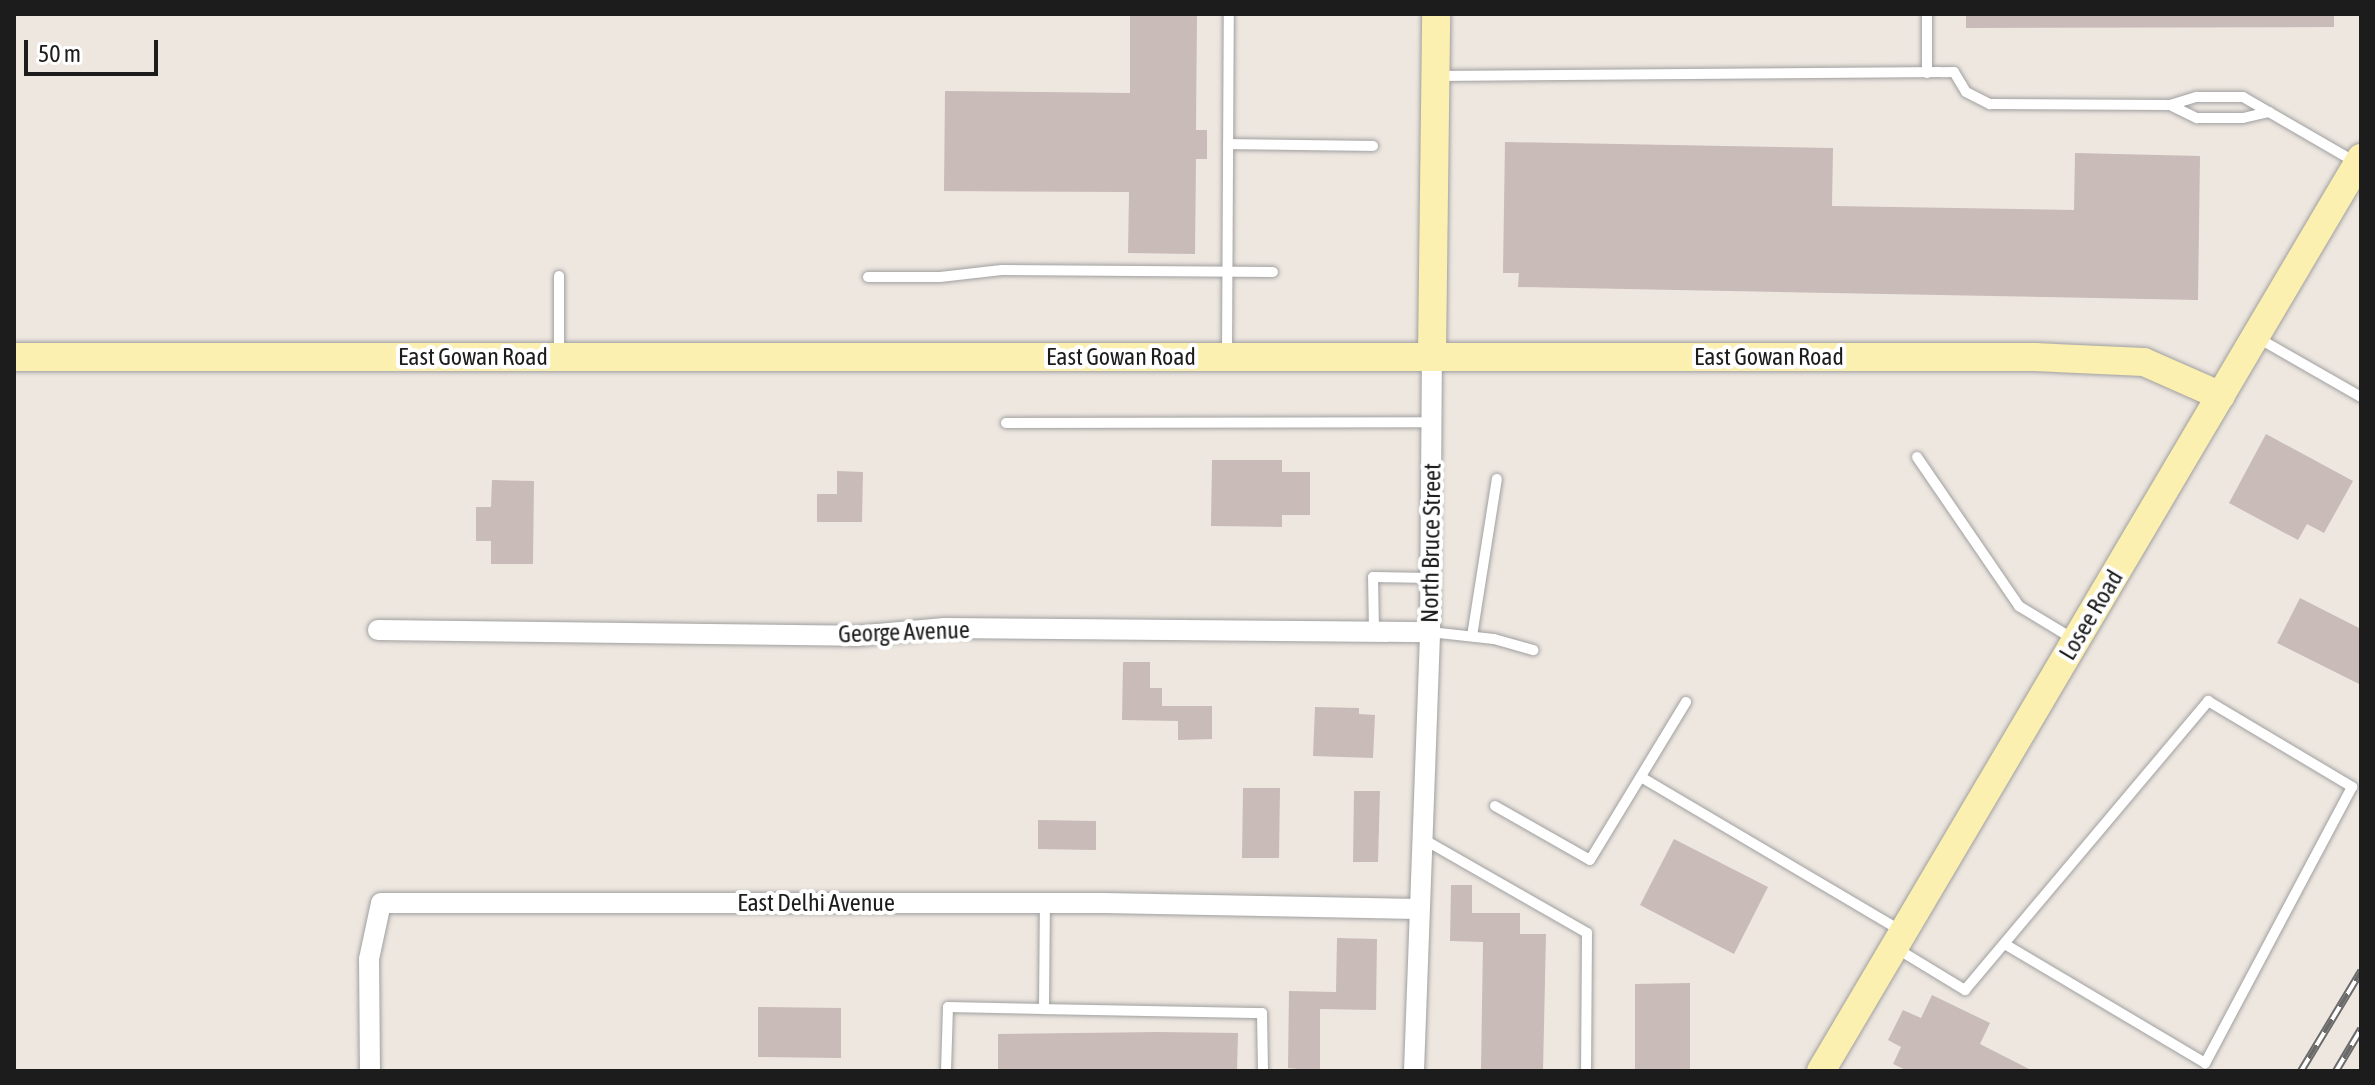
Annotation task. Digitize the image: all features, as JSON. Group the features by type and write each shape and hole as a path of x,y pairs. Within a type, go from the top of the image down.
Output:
{"street":[{"name":"North Bruce Street","path":"1414,1071 1430,632 1436,14"},
{"name":"Losee Road","path":"1821,1071 2360,162"},
{"name":"East Gowan Road","path":"14,357 1432,356 2144,362 2221,396"},
{"name":"George Avenue","path":"378,630 855,636 945,628 1430,632"},
{"name":"East Delhi Avenue","path":"370,1071 369,959 381,903 1045,903 1419,909"}],"lane":[{"path":"1227,357 1229,14"},
{"path":"1927,14 1927,73"},
{"path":"1434,76 1954,72 1966,92 1990,104 2170,105 2197,97 2233,97 2269,112 2360,162"},
{"path":"2233,97 2233,118"},
{"path":"2170,105 2197,118 2233,118 2269,112"},
{"path":"1228,144 1373,146"},
{"path":"868,277 940,277 1002,270 1273,272"},
{"path":"559,276 559,357"},
{"path":"2256,337 2361,397"},
{"path":"1006,423 1432,422"},
{"path":"1917,457 2019,606 2076,641"},
{"path":"1472,636 1497,479"},
{"path":"1374,632 1373,577 1431,578"},
{"path":"1430,632 1472,636 1533,650"},
{"path":"1641,777 1898,940 1965,990 2008,946 2208,701 2352,787 2205,1063 2008,946"},
{"path":"1495,806 1590,860 1686,702"},
{"path":"1422,838 1587,933 1586,1071"},
{"path":"1044,1009 1045,903"},
{"path":"946,1071 948,1007 1262,1013 1263,1071"}],"building":[{"path":"1130,14 1197,14 1196,130 1207,130 1207,159 1196,159 1195,254 1128,253 1129,192 944,191 945,91 1130,93"},
{"path":"1966,14 2334,14 2334,27 1966,28"},
{"path":"1505,142 1833,148 1832,206 2074,210 2075,153 2200,156 2198,300 1518,287 1519,273 1503,273"},
{"path":"2266,434 2353,481 2324,533 2307,524 2298,540 2229,503"},
{"path":"1212,460 1282,460 1282,472 1310,472 1310,515 1282,515 1282,527 1211,526"},
{"path":"837,471 863,472 862,522 817,522 817,494 837,494"},
{"path":"492,480 534,481 533,564 491,564 491,541 476,541 476,507 491,507"},
{"path":"2300,598 2361,629 2361,685 2277,643"},
{"path":"1123,662 1150,662 1150,688 1162,688 1162,706 1212,706 1212,739 1178,740 1178,721 1122,720"},
{"path":"1315,707 1359,708 1359,714 1375,715 1373,758 1313,756"},
{"path":"1243,788 1280,788 1279,858 1242,858"},
{"path":"1354,791 1380,791 1378,862 1353,862"},
{"path":"1038,820 1096,821 1096,850 1038,849"},
{"path":"1674,839 1768,887 1734,954 1640,905"},
{"path":"1451,885 1472,885 1472,913 1520,913 1520,934 1546,934 1543,1071 1481,1071 1483,942 1450,941"},
{"path":"1337,938 1377,939 1376,1010 1320,1009 1320,1071 1288,1068 1289,991 1336,992"},
{"path":"1690,983 1690,1071 1635,1071 1635,984"},
{"path":"1932,995 1990,1023 1980,1044 2033,1071 1908,1071 1893,1064 1901,1047 1888,1040 1903,1010 1921,1018"},
{"path":"758,1007 841,1008 841,1058 758,1057"},
{"path":"1238,1033 1237,1071 998,1071 998,1034"}],"railway":[{"path":"2301,1071 2361,971"},
{"path":"2336,1071 2361,1029"}]}
